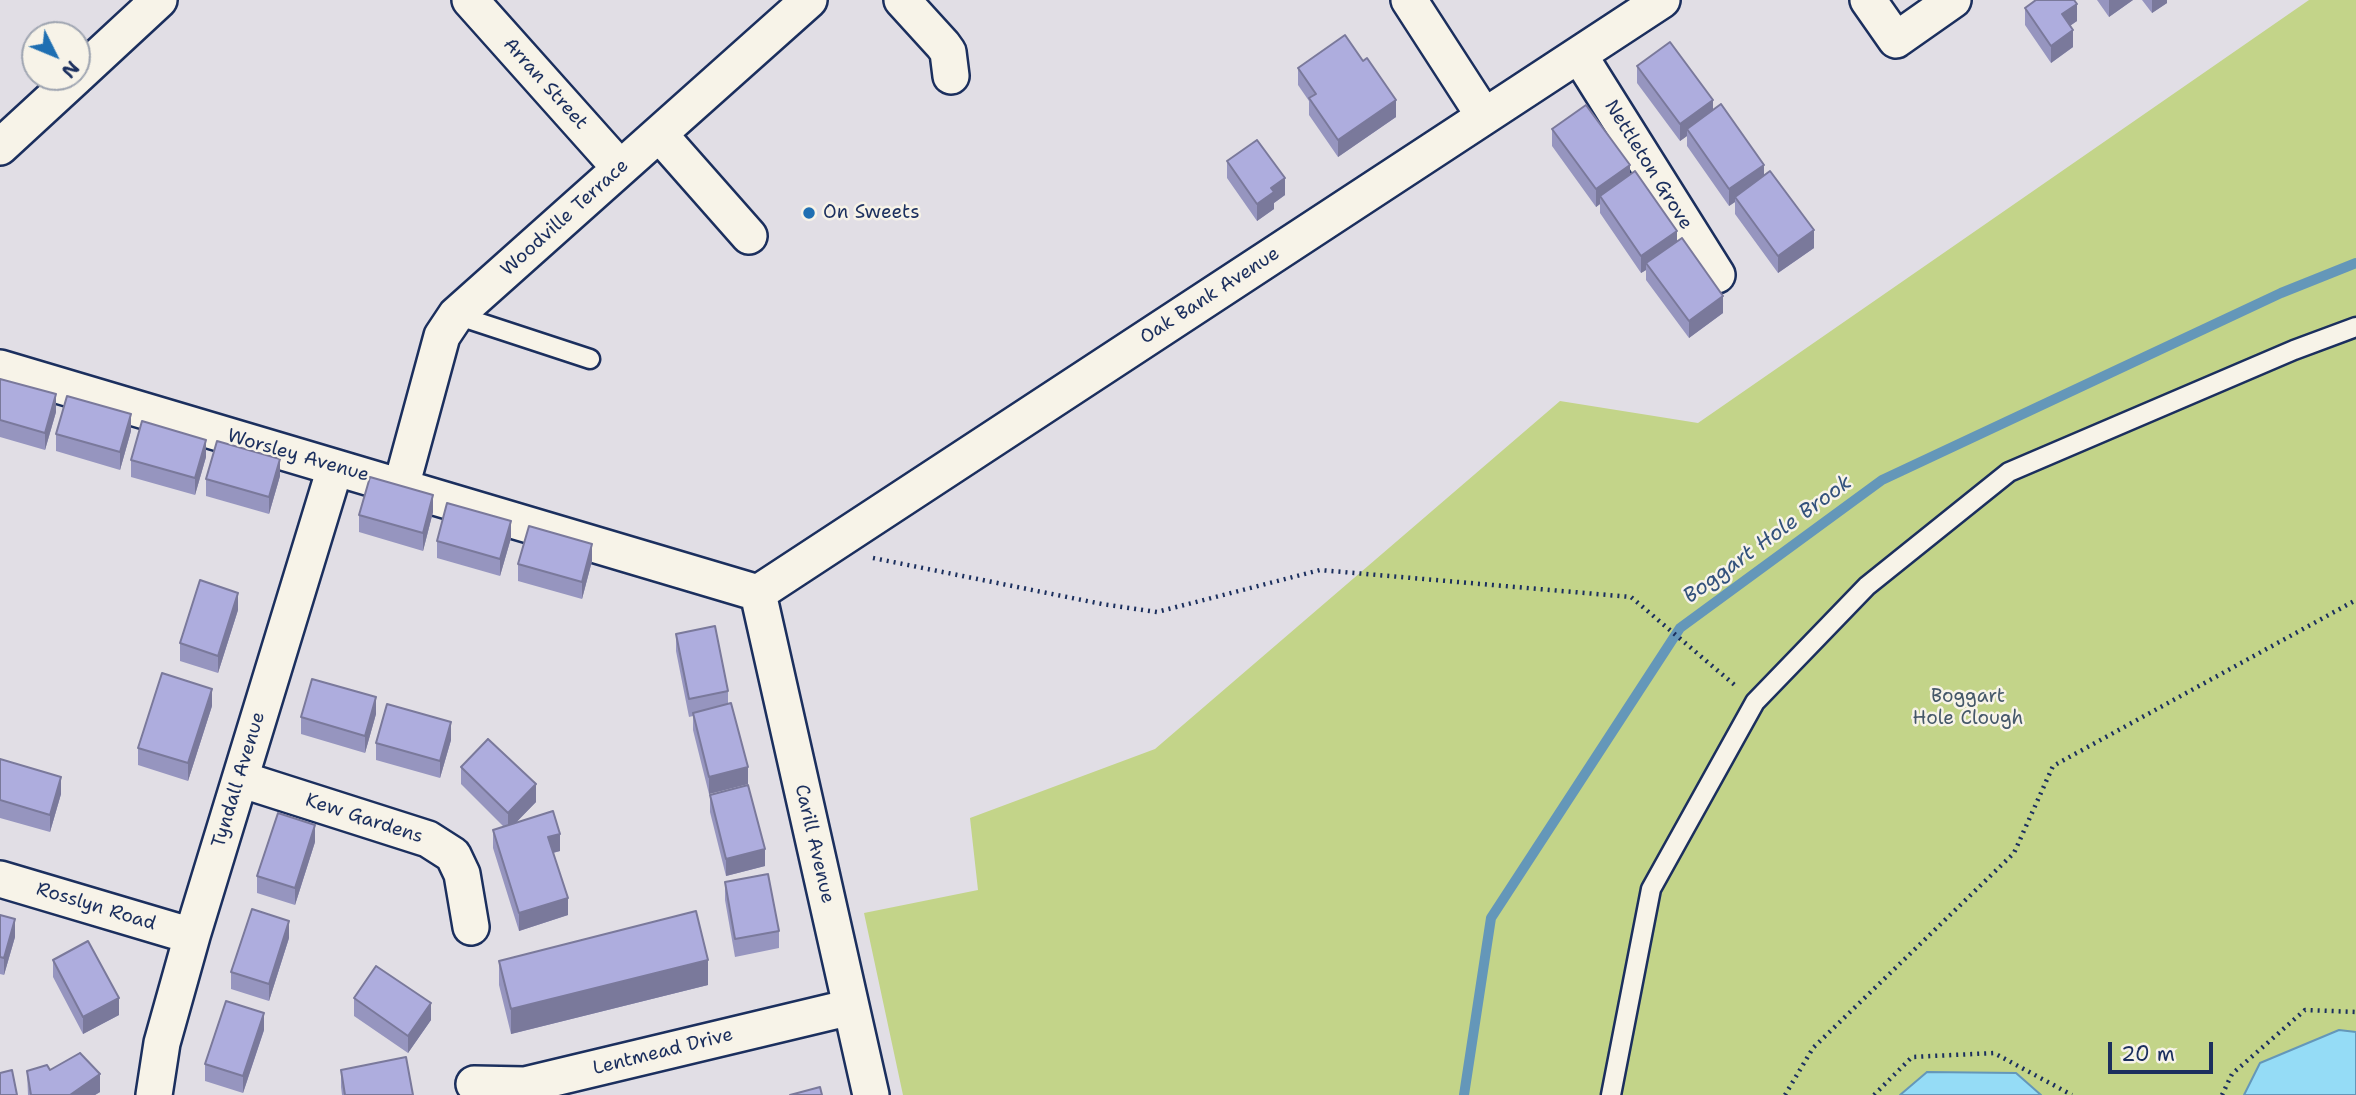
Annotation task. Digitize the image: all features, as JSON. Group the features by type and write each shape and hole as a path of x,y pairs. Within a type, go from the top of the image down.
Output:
{"street":[{"path":"91,64 159,0"},
{"name":"Arran Street","path":"470,0 620,168"},
{"name":"Woodville Terrace","path":"401,487 442,335 456,315 809,0"},
{"path":"902,0 948,52 951,76"},
{"path":"1409,0 1484,116"},
{"name":"Oak Bank Avenue","path":"758,593 1662,0"},
{"path":"1868,0 1896,40 1953,0"},
{"name":"Nettleton Grove","path":"1579,55 1717,275"},
{"path":"0,148 62,91"},
{"path":"659,134 749,236"},
{"name":"Worsley Avenue","path":"0,368 758,593"},
{"name":"Tyndall Avenue","path":"154,1095 162,1043 192,936 335,468"},
{"name":"Carill Avenue","path":"758,593 871,1095"},
{"name":"Kew Gardens","path":"240,779 428,839 453,855 462,874 471,927"},
{"name":"Rosslyn Road","path":"0,879 192,936"},
{"name":"Lentmead Drive","path":"474,1084 525,1085 851,1007"}],"lane":[{"path":"456,315 590,359"},
{"path":"1611,1095 1651,889 1755,702 1867,586 2009,472 2294,350 2356,327"}],"path":[{"path":"824,549 1102,604 1157,612 1320,570 1631,597 1755,702"},
{"path":"1785,1095 1813,1048 2014,853 2053,766 2356,600"},
{"path":"2222,1095 2232,1074 2305,1010 2356,1012"},
{"path":"1874,1095 1912,1057 1994,1053 2072,1095"}],"green space":[{"name":"Boggart Hole Clough","path":"2309,0 2356,0 2356,1095 903,1095 864,913 978,890 970,818 1155,749 1560,401 1698,423"}],"water":[{"path":"2339,1030 2356,1032 2356,1095 2244,1095 2260,1063"},
{"path":"1927,1072 2016,1073 2041,1095 1900,1095"}],"building":[{"path":"2036,0 2074,0 2077,4 2062,14 2073,30 2051,46 2025,8"},
{"path":"1345,35 1363,61 1367,58 1396,100 1338,140 1309,98 1316,94 1298,68"},
{"path":"1670,42 1713,100 1680,124 1637,66"},
{"path":"1721,104 1764,165 1729,189 1687,129"},
{"path":"1586,105 1630,165 1596,189 1552,129"},
{"path":"1257,140 1285,178 1271,188 1274,192 1257,204 1227,161"},
{"path":"1635,171 1677,231 1641,256 1600,196"},
{"path":"1770,171 1814,230 1778,256 1735,197"},
{"path":"1682,238 1723,296 1689,321 1646,263"},
{"path":"0,379 56,394 45,433 0,420"},
{"path":"67,396 131,414 120,452 56,434"},
{"path":"142,421 206,440 195,478 131,460"},
{"path":"217,441 280,459 269,497 206,479"},
{"path":"370,477 433,495 423,533 359,515"},
{"path":"447,503 511,521 500,559 437,541"},
{"path":"529,526 592,544 582,582 518,564"},
{"path":"200,580 238,593 218,656 180,643"},
{"path":"715,626 728,691 689,699 676,634"},
{"path":"162,673 212,689 188,763 138,748"},
{"path":"312,679 376,697 365,736 301,717"},
{"path":"731,703 748,767 709,777 693,713"},
{"path":"387,704 451,722 440,761 376,743"},
{"path":"488,739 536,784 508,813 461,767"},
{"path":"0,759 61,777 50,815 0,800"},
{"path":"748,785 765,849 726,859 710,795"},
{"path":"553,811 560,834 548,837 568,898 519,913 493,830"},
{"path":"278,813 315,825 295,888 257,876"},
{"path":"768,874 779,931 735,939 725,882"},
{"path":"252,909 289,921 269,984 231,972"},
{"path":"696,911 708,960 511,1009 499,961"},
{"path":"0,915 15,919 4,958 0,957"},
{"path":"88,941 119,998 83,1017 53,960"},
{"path":"376,966 431,1003 408,1036 354,998"},
{"path":"226,1001 264,1013 243,1076 205,1064"},
{"path":"80,1053 100,1074 70,1095 31,1095 27,1071 47,1065 50,1070"},
{"path":"406,1057 413,1095 345,1095 341,1070"},
{"path":"12,1070 17,1095 0,1095 0,1073"},
{"path":"820,1087 822,1095 790,1095"}],"waterway":[{"name":"Boggart Hole Brook","path":"1464,1095 1491,918 1680,628 1882,480 2281,293 2356,263"}],"place":[{"name":"On Sweets","path":"809,213"}]}
